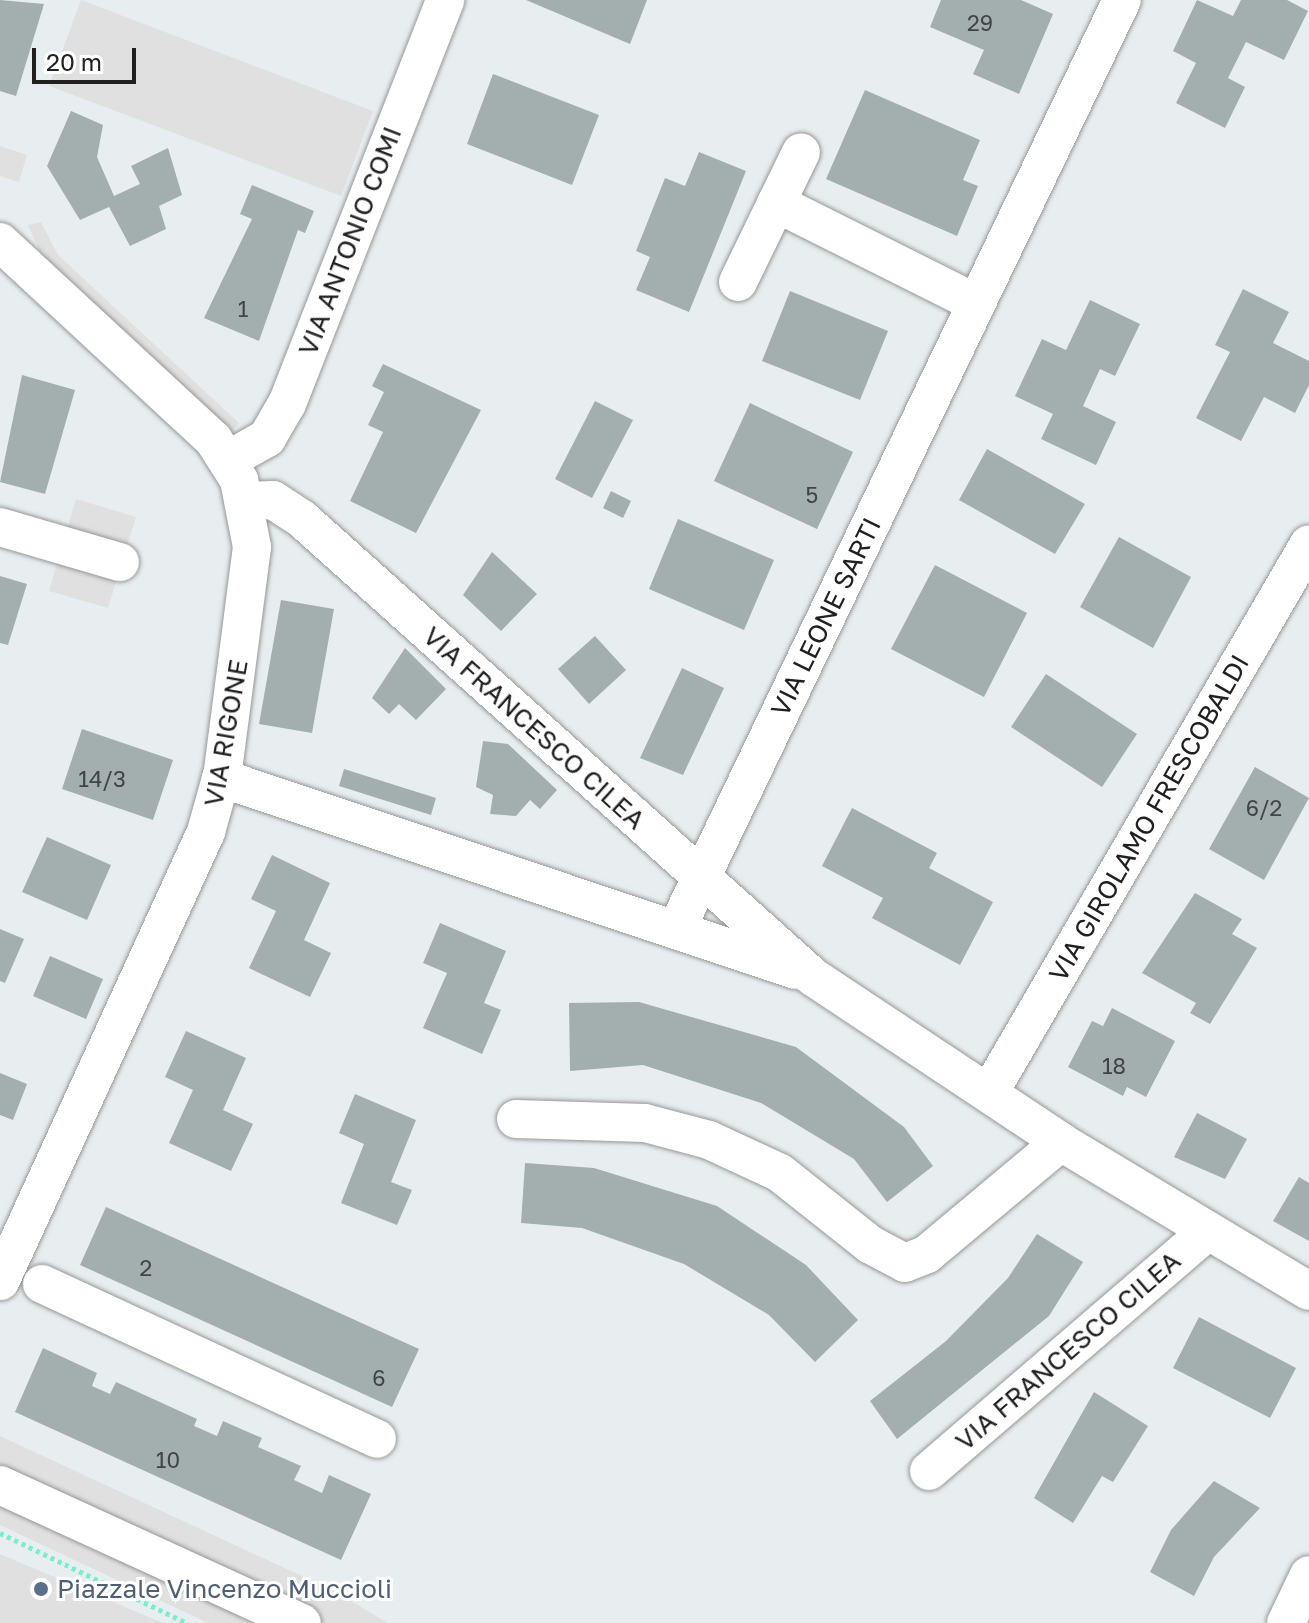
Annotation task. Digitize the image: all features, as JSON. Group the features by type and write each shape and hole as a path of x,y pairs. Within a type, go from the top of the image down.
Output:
{"street":[{"name":"VIA ANTONIO COMI","path":"228,460 267,438 287,404 445,0"},
{"name":"VIA LEONE SARTI","path":"676,930 1122,0"},
{"path":"738,282 801,152"},
{"path":"776,203 976,303"},
{"name":"VIA RIGONE","path":"0,242 192,414 228,460 246,501 251,579 221,778 191,868 0,1281"},
{"name":"VIA FRANCESCO CILEA","path":"246,501 273,500 294,513 813,977 1061,1142 1309,1291"},
{"path":"0,527 120,562"},
{"name":"VIA GIROLAMO FRESCOBALDI","path":"989,1093 1309,544"},
{"name":"VIA FRANCESCO CILEA","path":"221,778 813,977"},
{"path":"516,1119 645,1123 709,1140 780,1173 905,1263 927,1254 1061,1142"},
{"name":"VIA FRANCESCO CILEA","path":"929,1471 1208,1231"},
{"path":"42,1284 377,1439"},
{"path":"0,1485 302,1623"},
{"path":"1286,1623 1309,1575"}],"path":[{"path":"0,1533 187,1623"}],"shaded area":[{"path":"81,0 373,111 341,196 49,86"},
{"path":"0,146 27,155 19,182 0,176"},
{"path":"41,222 58,255 239,423 229,434 44,261 28,225"},
{"path":"76,499 136,517 108,608 49,591"},
{"path":"0,1436 332,1590 388,1623 208,1623 0,1525"},
{"name":"Piazzale Vincenzo Muccioli","path":"0,1554 163,1623 0,1623"}],"building":[{"path":"0,0 44,4 16,96 0,91"},
{"path":"526,0 647,0 630,44"},
{"path":"941,0 1021,0 1053,14 1019,94 973,74 984,50 930,27"},
{"path":"1197,0 1233,16 1241,0 1287,0 1308,11 1284,60 1246,42 1228,78 1245,87 1225,128 1176,103 1196,63 1173,51"},
{"path":"493,74 599,115 572,185 467,144"},
{"path":"865,90 980,140 963,180 978,186 957,236 826,179"},
{"path":"71,111 103,125 97,157 114,196 140,184 131,166 168,148 182,195 159,206 166,229 130,246 109,207 80,220 47,166"},
{"path":"699,152 746,171 689,312 636,290 650,257 636,251 665,178 685,186"},
{"path":"252,185 314,211 305,233 298,230 259,341 204,318 252,219 240,214"},
{"path":"1243,289 1289,312 1273,343 1309,361 1309,385 1295,413 1264,397 1241,441 1196,418 1230,352 1215,345"},
{"path":"790,291 888,331 860,400 762,361"},
{"path":"1090,300 1140,324 1115,376 1100,369 1083,406 1116,422 1096,465 1041,439 1053,414 1015,396 1042,339 1066,350"},
{"path":"383,364 481,410 416,533 350,501 383,432 368,425 384,392 372,386"},
{"path":"22,375 75,390 45,494 0,482"},
{"path":"595,401 633,420 592,498 555,479"},
{"path":"750,403 853,452 817,529 714,481"},
{"path":"987,449 1085,504 1055,554 959,500"},
{"path":"611,491 631,501 623,518 603,508"},
{"path":"678,519 774,560 744,630 649,589"},
{"path":"1119,537 1191,577 1153,648 1080,607"},
{"path":"492,552 537,594 501,631 463,595"},
{"path":"935,565 1027,613 984,697 891,649"},
{"path":"0,576 27,584 8,645 0,643"},
{"path":"281,600 334,609 312,733 259,724"},
{"path":"595,636 626,670 589,704 558,669"},
{"path":"405,648 446,689 416,720 399,704 389,714 372,698"},
{"path":"682,668 724,688 683,775 640,758"},
{"path":"1046,674 1137,734 1102,787 1011,727"},
{"path":"82,729 173,760 153,820 62,789"},
{"path":"483,741 508,744 557,790 540,809 530,800 516,816 490,814 493,795 476,787"},
{"path":"1255,767 1309,798 1264,880 1209,849"},
{"path":"344,769 436,798 431,815 339,786"},
{"path":"852,808 937,853 929,868 993,902 960,965 872,918 883,898 822,866"},
{"path":"47,837 111,865 87,920 22,892"},
{"path":"272,855 330,883 304,940 331,953 310,997 249,968 276,911 251,899"},
{"path":"1195,893 1242,919 1232,934 1257,948 1210,1024 1190,1013 1196,1003 1142,973"},
{"path":"440,923 506,951 484,1003 501,1010 482,1054 423,1028 447,973 423,963"},
{"path":"0,929 24,939 5,983 0,981"},
{"path":"50,956 103,979 86,1019 33,996"},
{"path":"639,1002 796,1047 904,1127 933,1166 887,1202 854,1159 761,1103 643,1065 570,1071 569,1003"},
{"path":"1112,1008 1175,1041 1146,1097 1127,1087 1123,1096 1068,1067 1092,1021 1103,1026"},
{"path":"186,1031 246,1058 223,1110 253,1124 231,1171 169,1143 193,1090 165,1077"},
{"path":"0,1073 27,1084 13,1120 0,1115"},
{"path":"355,1094 416,1120 391,1182 412,1190 397,1225 341,1203 364,1144 339,1133"},
{"path":"1197,1113 1247,1139 1225,1179 1174,1157"},
{"path":"525,1163 594,1168 717,1206 806,1265 858,1320 815,1362 769,1315 684,1264 582,1228 521,1223"},
{"path":"1299,1177 1309,1183 1309,1241 1273,1221"},
{"path":"106,1207 419,1349 392,1407 80,1265"},
{"path":"1037,1234 1083,1262 1049,1316 897,1439 870,1401 946,1341 1008,1278"},
{"path":"1199,1317 1296,1368 1270,1418 1173,1368"},
{"path":"43,1348 97,1373 92,1386 110,1394 116,1382 197,1419 194,1426 217,1436 223,1421 262,1438 258,1447 301,1466 294,1480 322,1493 329,1475 371,1494 341,1560 15,1412"},
{"path":"1094,1392 1148,1426 1113,1482 1102,1476 1073,1523 1034,1498"},
{"path":"1214,1481 1260,1508 1214,1557 1194,1596 1150,1572 1171,1530"}],"place":[{"name":"Piazzale Vincenzo Muccioli","path":"41,1589"}]}
